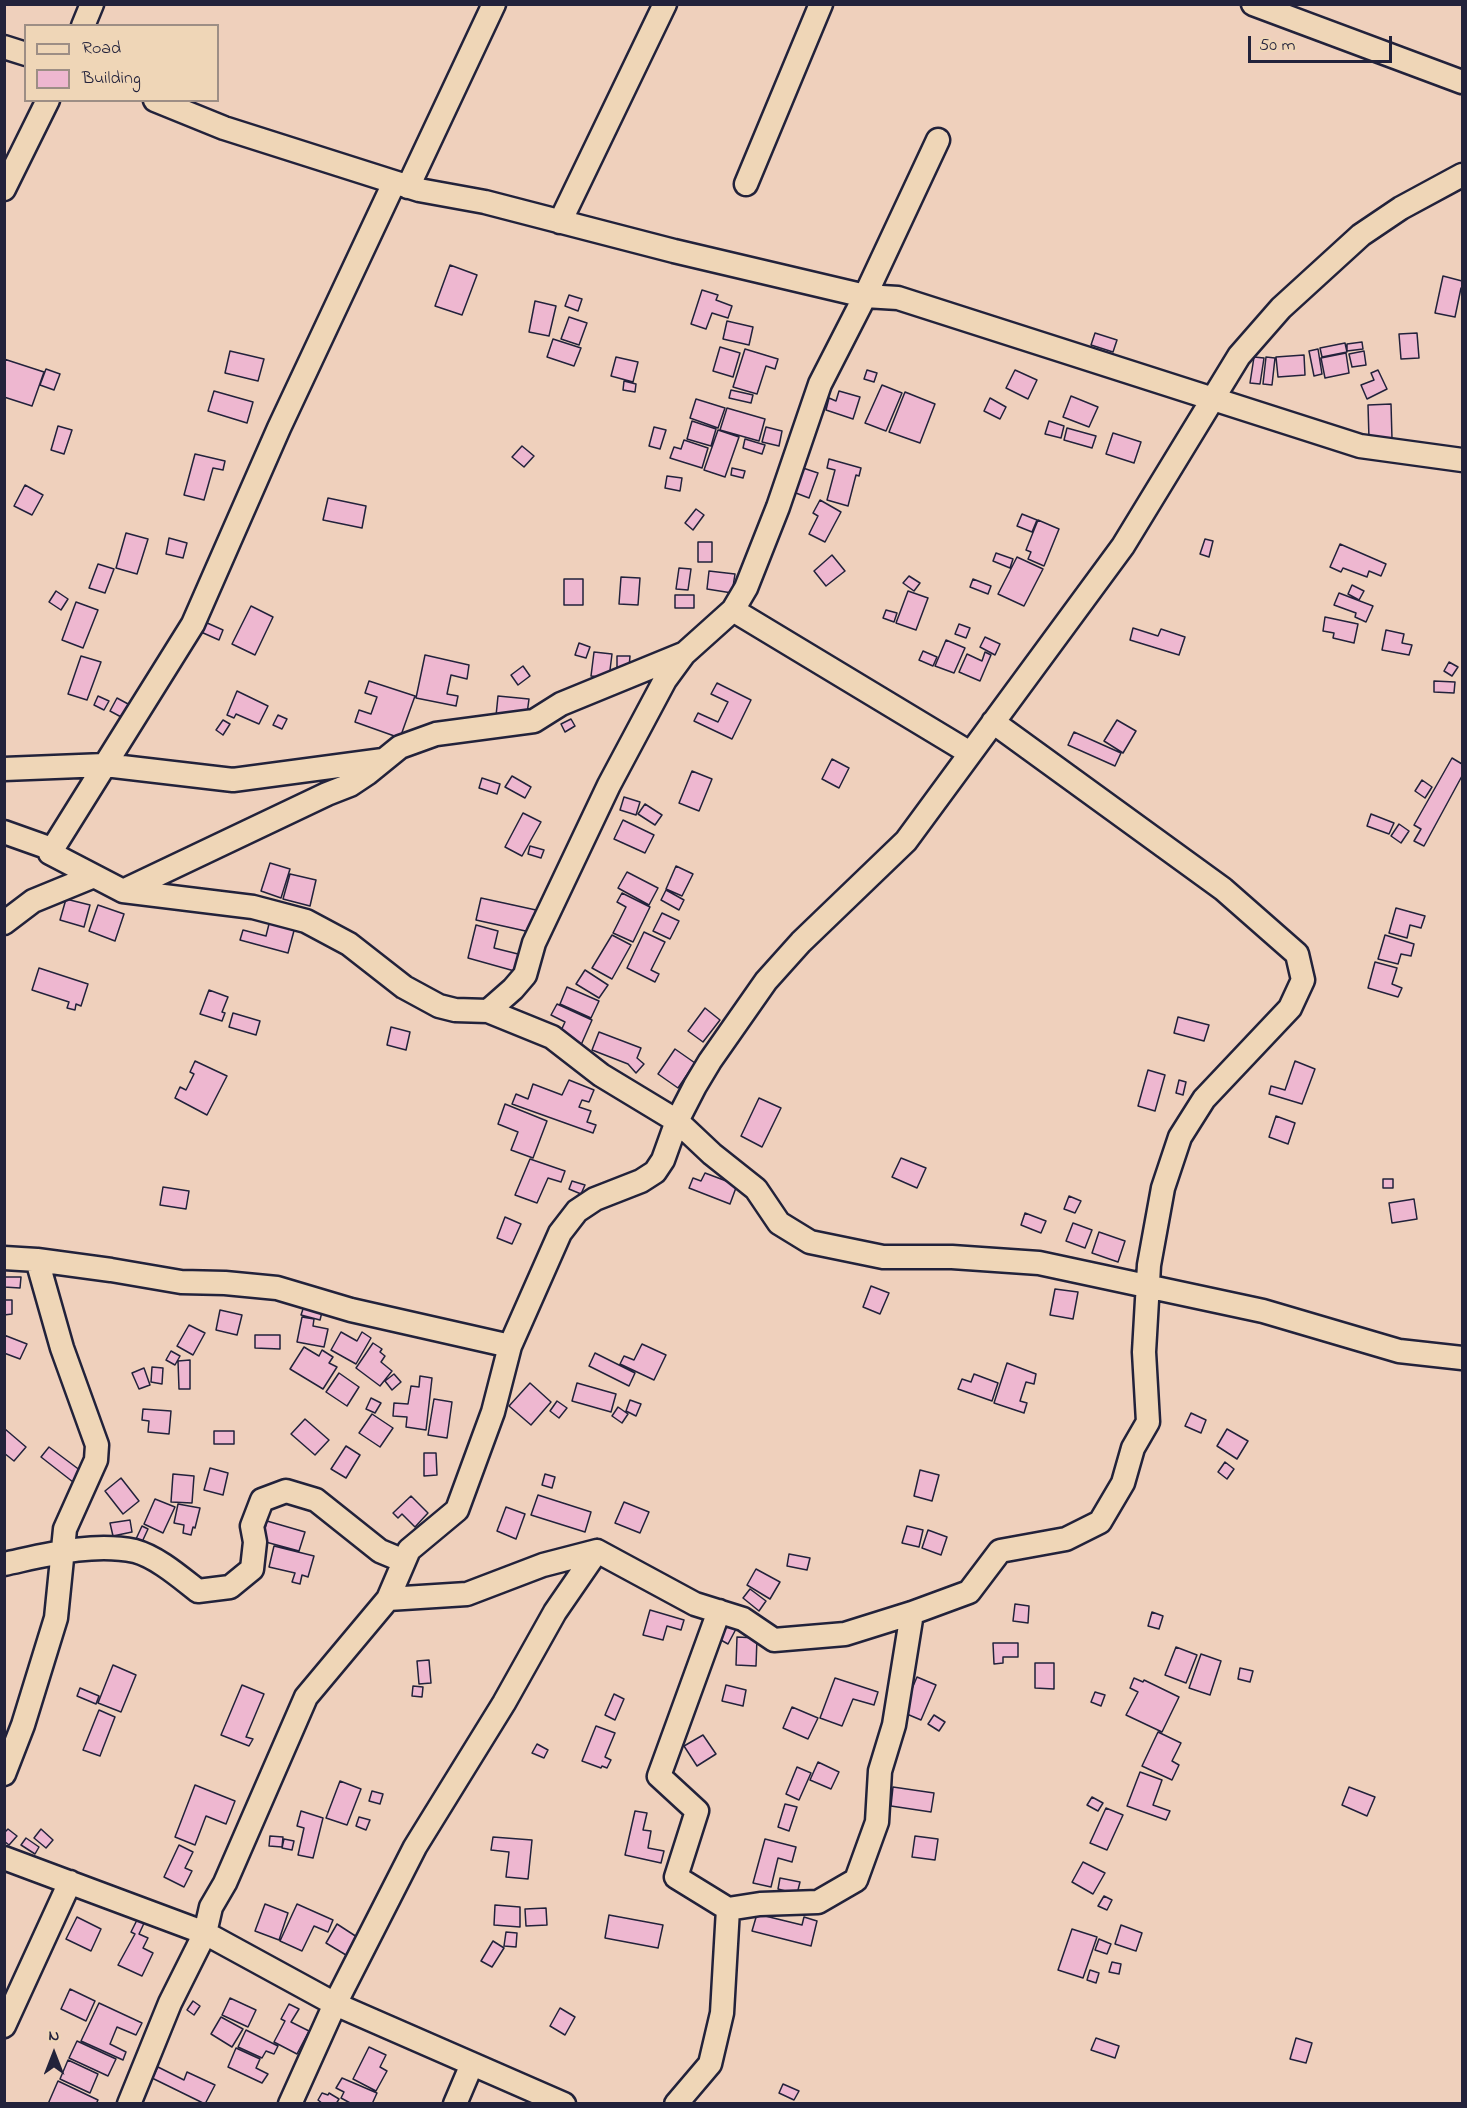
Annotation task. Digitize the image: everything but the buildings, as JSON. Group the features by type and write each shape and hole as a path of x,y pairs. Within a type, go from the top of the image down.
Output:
{"street":[{"path":"84,24 92,4"},
{"path":"50,853 193,624 279,428 494,4"},
{"path":"560,222 665,4"},
{"path":"746,184 821,4"},
{"path":"1253,4 1462,82"},
{"path":"4,47 24,53"},
{"path":"4,189 47,102"},
{"path":"160,102 224,128 401,185 484,202 865,296 898,298 1360,446 1462,460"},
{"path":"488,1011 525,975 534,943 609,785 665,680 684,654 733,610 746,588 778,507 820,384 865,296 938,140"},
{"path":"129,2103 170,2003 205,1933 212,1907 225,1883 306,1697 388,1599 409,1550 457,1510 493,1412 510,1346 560,1233 577,1211 595,1199 641,1181 655,1172 663,1160 677,1121 710,1061 766,981 801,942 906,841 1123,546 1239,356 1274,316 1352,243 1401,208 1462,175"},
{"path":"733,610 970,753"},
{"path":"123,891 350,785 400,747 436,734 534,721 561,704 684,654"},
{"path":"388,1599 467,1594 543,1565 597,1551 695,1604 743,1619 774,1640 845,1634 969,1592 1000,1551 1066,1539 1100,1522 1123,1483 1133,1448 1148,1422 1144,1352 1149,1265 1163,1188 1180,1137 1204,1099 1290,1008 1303,980 1298,954 1223,889 993,722"},
{"path":"4,769 105,765 233,780 383,760"},
{"path":"4,832 49,848 50,853 123,891 254,907 306,921 349,944 404,987 439,1006 455,1011 488,1011 552,1037 601,1075 677,1121 712,1154 756,1189 778,1223 810,1242 884,1257 951,1257 1039,1263 1263,1311 1399,1351 1462,1358"},
{"path":"4,923 33,901 94,876"},
{"path":"4,1258 111,1269 181,1282 277,1288 351,1310 510,1346"},
{"path":"4,1774 23,1725 56,1618 65,1529 96,1460 97,1445 62,1348 37,1260"},
{"path":"4,1564 63,1551 98,1548 136,1551 170,1568 198,1591 230,1587 252,1569 255,1542 252,1526 261,1500 286,1491 316,1500 380,1551 404,1561"},
{"path":"290,2103 335,2004 415,1846 504,1703 555,1612 597,1551"},
{"path":"719,1611 659,1776 697,1812 676,1876 728,1909 760,1904 818,1902 856,1880 877,1822 880,1771 894,1725 912,1613"},
{"path":"4,1858 205,1933 335,2004 564,2103"},
{"path":"4,2026 70,1882"},
{"path":"676,2103 710,2064 722,2013 728,1909"},
{"path":"455,2103 472,2064"}]}
